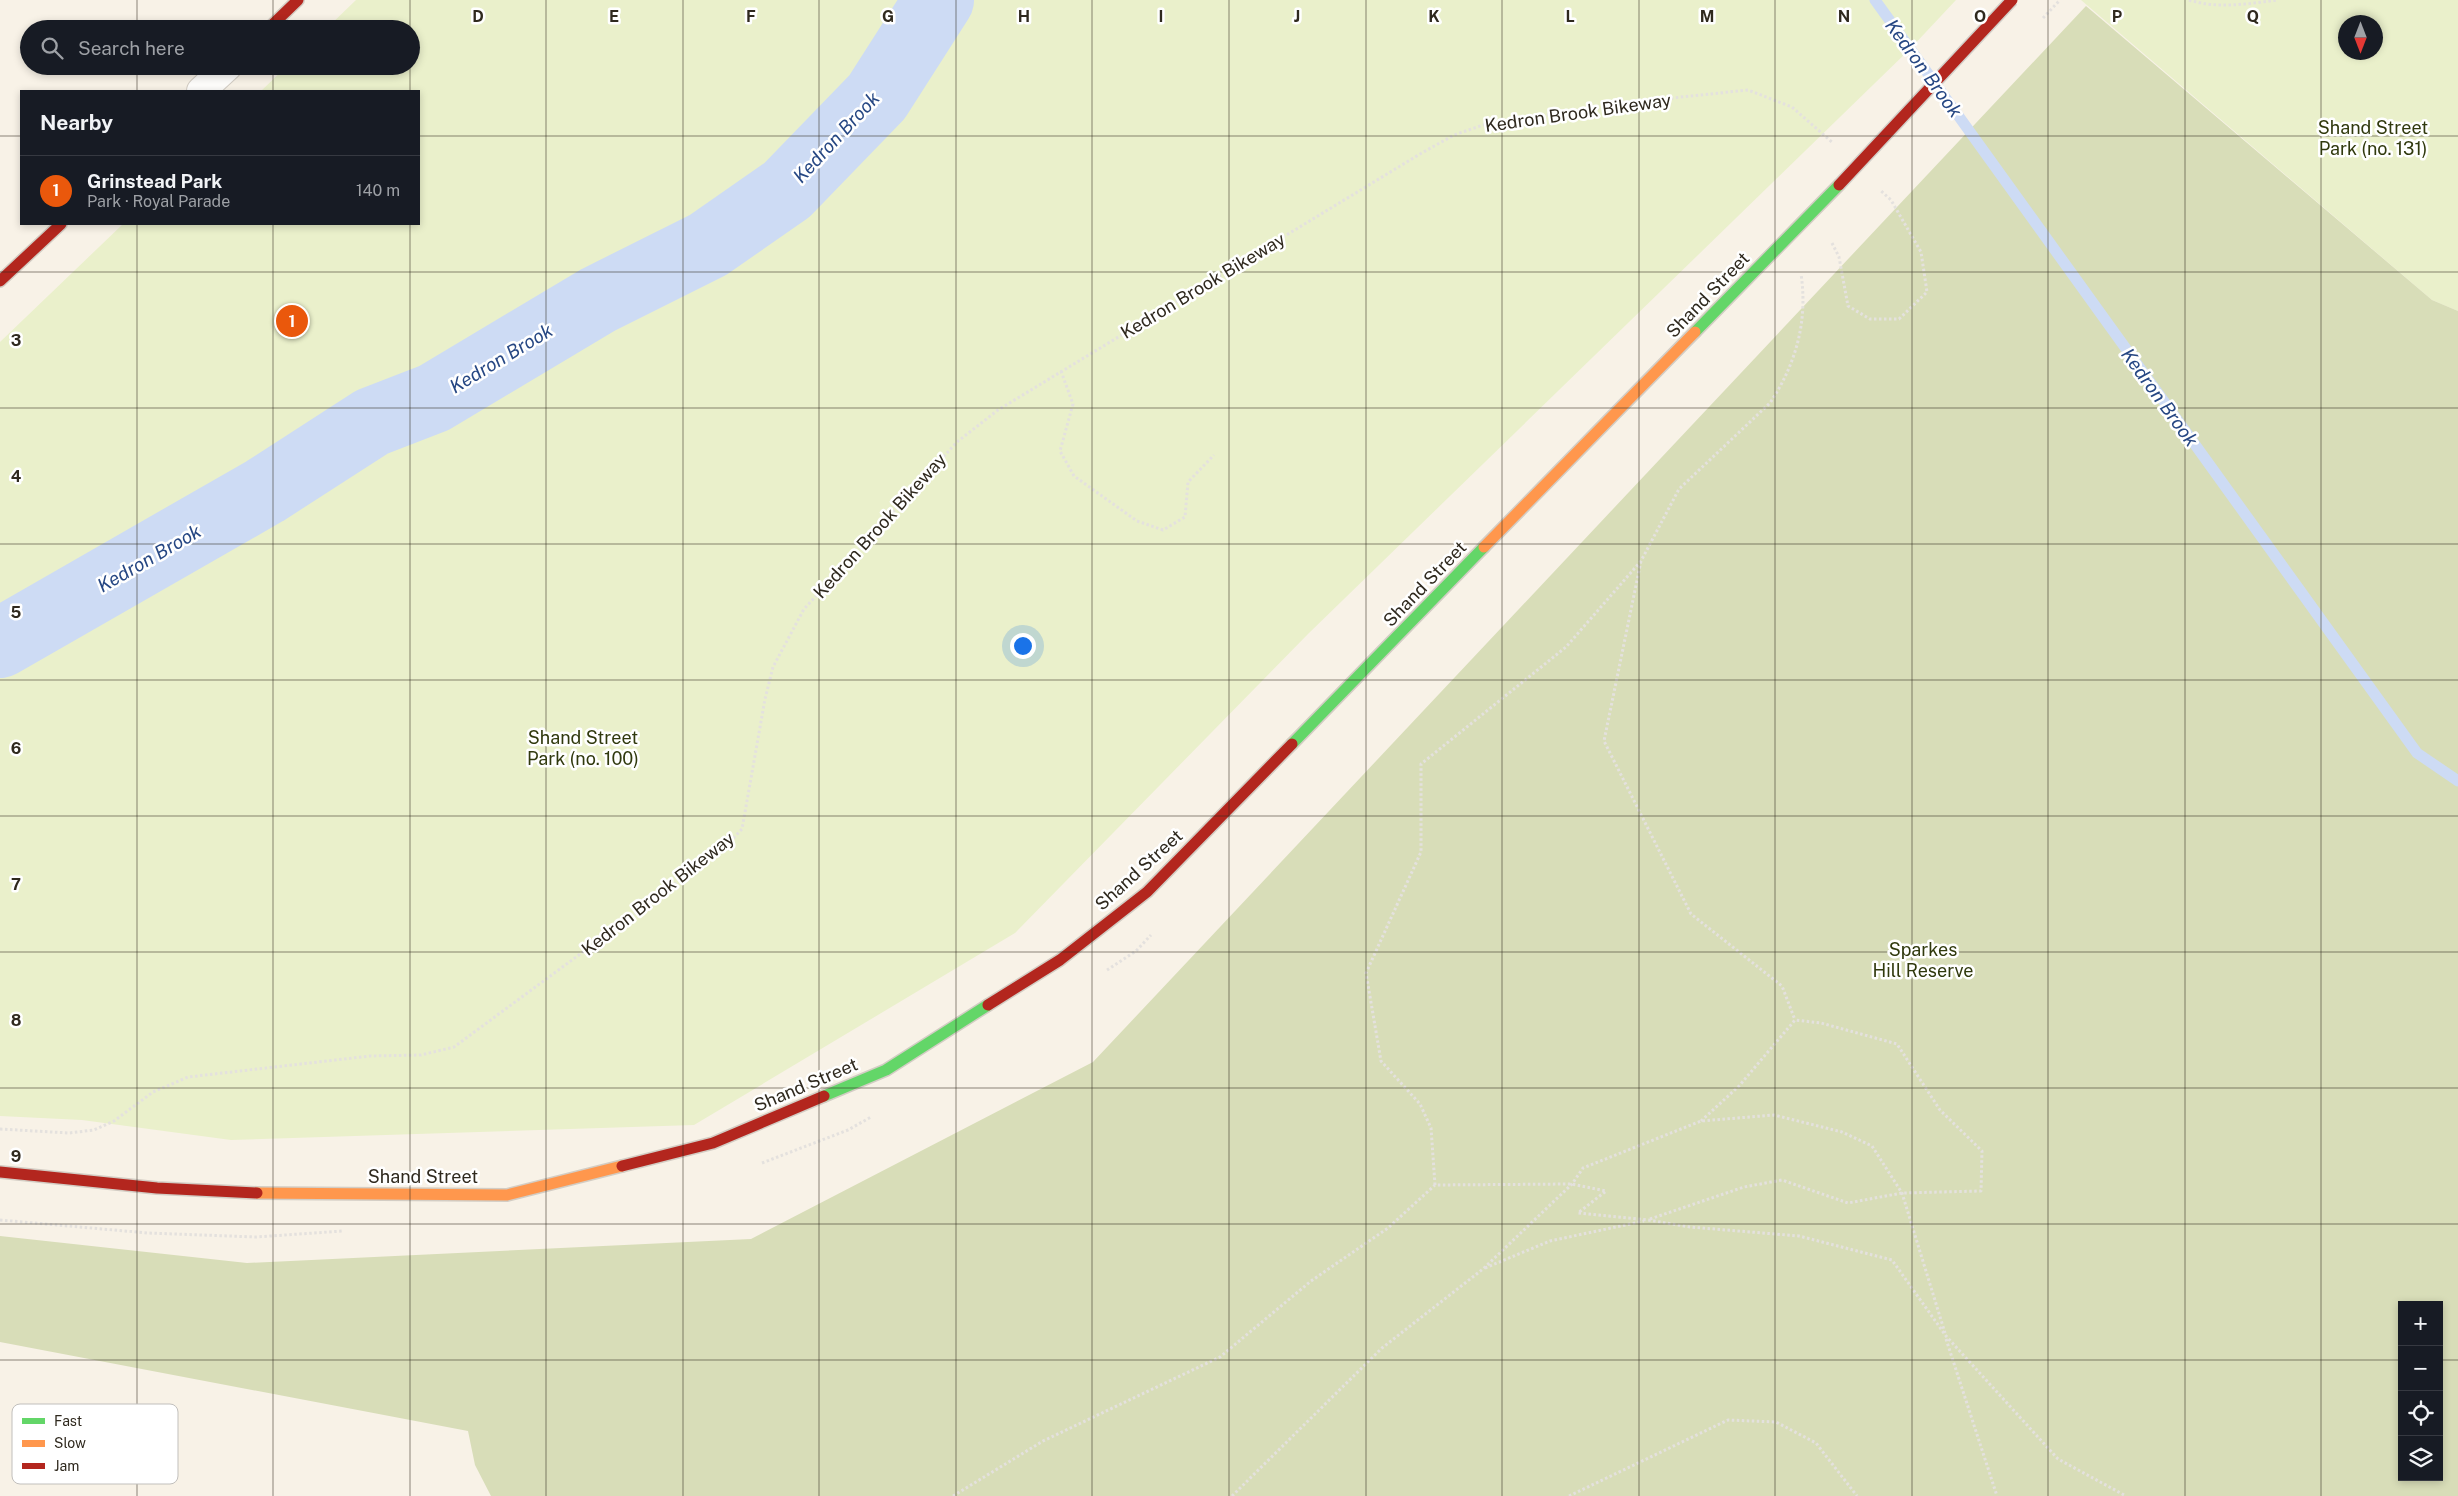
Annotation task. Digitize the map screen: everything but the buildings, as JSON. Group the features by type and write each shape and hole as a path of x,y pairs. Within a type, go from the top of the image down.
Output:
{"main road":[{"path":"277,20 298,0"},
{"name":"Shand Street","path":"0,1172 157,1188 248,1193 507,1195 713,1143 886,1070 1060,960 1147,892 1839,185 2012,0"},
{"path":"0,281 60,225"}],"street":[{"path":"203,90 219,75"}],"path":[{"path":"2188,0 2198,3 2238,5 2277,0"},
{"name":"Kedron Brook Bikeway","path":"0,1129 69,1133 94,1130 114,1121 153,1092 188,1078 370,1056 421,1055 438,1053 454,1047 724,848 742,829 764,699 773,667 804,609 957,442 998,410 1061,371 1454,135 1489,124 1644,101 1748,90 1792,107 1836,147"},
{"path":"1830,237 1839,257 1848,306 1870,319 1899,319 1926,292 1921,252 1890,200 1877,186"},
{"path":"1435,1185 1431,1128 1420,1104 1381,1061 1366,973 1421,852 1421,764 1566,647 1641,561 1679,489 1770,403 1794,357 1803,317 1804,294 1800,270 1794,277"},
{"path":"1061,371 1074,404 1060,451 1074,476 1137,521 1164,530 1185,516 1188,482 1214,455"},
{"path":"1641,561 1604,741 1691,914 1782,986 1795,1020"},
{"path":"1105,971 1136,950 1157,930"},
{"path":"1701,1121 1739,1086 1795,1020"},
{"path":"1483,1269 1550,1241 1648,1220 1744,1187 1782,1180 1848,1203 1902,1193 1981,1191 1982,1151 1940,1110 1898,1044 1821,1023 1795,1020"},
{"path":"1232,1496 1382,1348 1483,1269 1572,1184 1583,1168 1701,1121 1774,1114 1842,1132 1872,1146 1902,1193 1997,1496"},
{"path":"758,1164 848,1130 874,1115"},
{"path":"953,1496 1043,1441 1220,1357 1311,1281 1388,1228 1435,1185 1572,1184 1606,1191 1578,1213 1648,1220 1690,1227 1799,1236 1892,1260 1946,1336 2058,1459 2126,1496"},
{"path":"0,1220 148,1233 256,1237 353,1230"},
{"path":"1569,1496 1728,1420 1776,1422 1816,1443 1857,1496"}],"green space":[{"name":"Shand Street Park (no. 100)","path":"356,0 1956,0 1910,49 1308,634 1015,933 694,1125 231,1140 82,1120 0,1116 0,342 122,225 420,225 420,90 262,90 278,75 420,75 420,20 335,20"},
{"name":"Shand Street Park (no. 131)","path":"2081,0 2458,0 2458,311 2432,300"},
{"name":"Sparkes Hill Reserve","path":"2086,6 2432,300 2458,311 2458,1496 491,1496 475,1465 468,1431 0,1342 0,1236 247,1263 751,1239 1093,1062"}],"waterway":[{"name":"Kedron Brook","path":"0,643 265,491 372,422 434,398 598,300 708,245 787,190 877,97 939,0"},
{"name":"Kedron Brook","path":"1875,0 2417,753 2458,781"}],"traffic: fast":[{"path":"1695,332 1839,185"},
{"path":"1292,744 1484,547"},
{"path":"824,1096 886,1070 988,1005"}],"traffic: slow":[{"path":"1484,547 1695,332"},
{"path":"257,1193 507,1195 622,1166"}],"traffic: jam":[{"path":"277,20 298,0"},
{"path":"1839,185 2012,0"},
{"path":"0,281 60,225"},
{"path":"988,1005 1060,960 1147,892 1292,744"},
{"path":"622,1166 713,1143 824,1096"},
{"path":"0,1172 157,1188 257,1193"}],"place":[{"name":"Grinstead Park","path":"292,321"}]}
